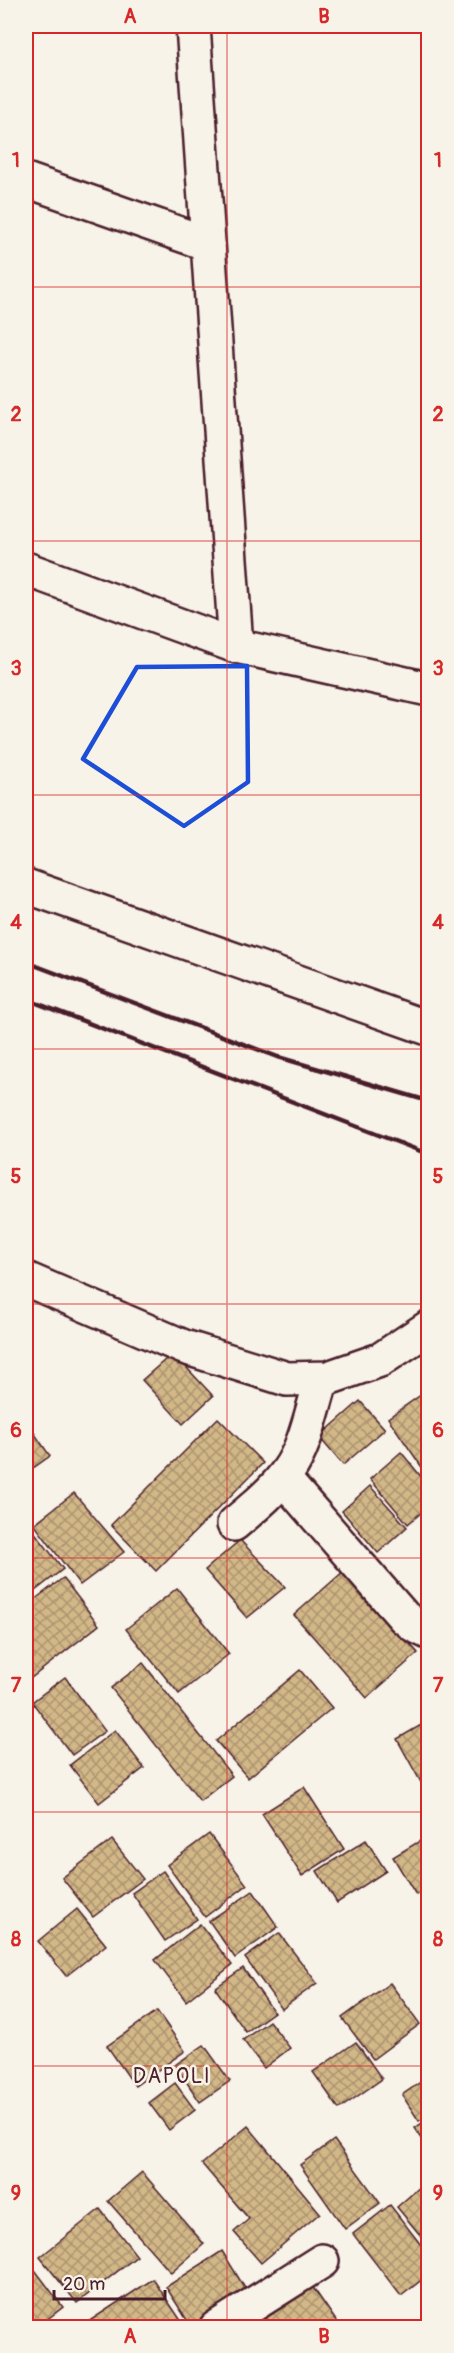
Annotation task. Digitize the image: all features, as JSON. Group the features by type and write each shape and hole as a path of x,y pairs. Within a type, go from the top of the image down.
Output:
{"street":[{"path":"193,26 236,646"},
{"path":"26,180 208,244"},
{"path":"26,569 236,646 429,689"},
{"path":"26,886 429,1028"},
{"path":"26,1279 184,1347 287,1379 322,1379 380,1360 429,1328"},
{"path":"234,1524 270,1493 283,1478 297,1455 322,1379"},
{"path":"283,1478 404,1617 429,1632"},
{"path":"216,2328 321,2261"}],"highlighted area":[{"path":"247,666 248,782 184,826 83,759 137,667"}],"building":[{"path":"173,1353 213,1396 183,1424 142,1380"},
{"path":"428,1390 428,1476 388,1418"},
{"path":"360,1401 385,1429 343,1465 319,1437"},
{"path":"218,1418 263,1463 156,1571 111,1525"},
{"path":"26,1421 50,1456 26,1473"},
{"path":"401,1452 428,1485 428,1507 408,1524 370,1479"},
{"path":"370,1486 407,1527 378,1553 342,1511"},
{"path":"74,1493 124,1552 80,1585 34,1524"},
{"path":"26,1521 63,1569 26,1598"},
{"path":"240,1540 285,1587 247,1618 205,1570"},
{"path":"345,1570 418,1653 367,1698 294,1615"},
{"path":"63,1578 99,1625 26,1682 26,1606"},
{"path":"177,1588 229,1654 179,1694 126,1629"},
{"path":"143,1663 232,1776 200,1801 111,1688"},
{"path":"300,1670 332,1708 248,1778 216,1741"},
{"path":"65,1677 105,1731 72,1755 32,1702"},
{"path":"428,1721 428,1795 397,1739"},
{"path":"115,1730 144,1768 99,1803 70,1765"},
{"path":"304,1787 344,1849 302,1876 262,1814"},
{"path":"209,1834 247,1885 205,1917 167,1865"},
{"path":"428,1836 428,1888 416,1895 393,1857"},
{"path":"112,1840 143,1879 93,1917 62,1878"},
{"path":"366,1840 386,1871 337,1903 317,1871"},
{"path":"163,1871 197,1919 165,1941 132,1893"},
{"path":"253,1891 278,1927 235,1958 209,1921"},
{"path":"77,1909 106,1945 66,1976 38,1941"},
{"path":"200,1924 232,1965 186,2001 155,1960"},
{"path":"279,1933 317,1983 282,2009 245,1958"},
{"path":"243,1968 274,2012 246,2032 215,1988"},
{"path":"390,1983 420,2024 373,2059 342,2018"},
{"path":"157,2011 185,2051 135,2086 107,2046"},
{"path":"269,2021 290,2048 264,2068 243,2040"},
{"path":"356,2042 382,2079 339,2109 313,2072"},
{"path":"204,2045 230,2081 200,2102 175,2065"},
{"path":"428,2077 428,2115 419,2121 402,2095"},
{"path":"175,2083 195,2110 169,2130 149,2103"},
{"path":"428,2119 428,2148 415,2128"},
{"path":"248,2126 320,2213 261,2263 234,2232 249,2219 202,2164"},
{"path":"334,2140 380,2203 345,2229 300,2165"},
{"path":"142,2172 204,2244 171,2273 108,2201"},
{"path":"428,2180 428,2239 425,2241 397,2207"},
{"path":"390,2205 428,2254 428,2275 401,2296 353,2234"},
{"path":"100,2209 137,2256 77,2303 40,2257"},
{"path":"222,2251 248,2293 192,2328 166,2287"},
{"path":"35,2270 63,2307 36,2328 26,2328 26,2277"},
{"path":"153,2279 186,2328 88,2328 85,2324"},
{"path":"312,2286 341,2328 251,2328"}],"railway":[{"path":"26,962 278,1057 428,1101"},
{"path":"26,999 428,1154"}],"district":[{"name":"DAPOLI","path":"172,2076"}]}
